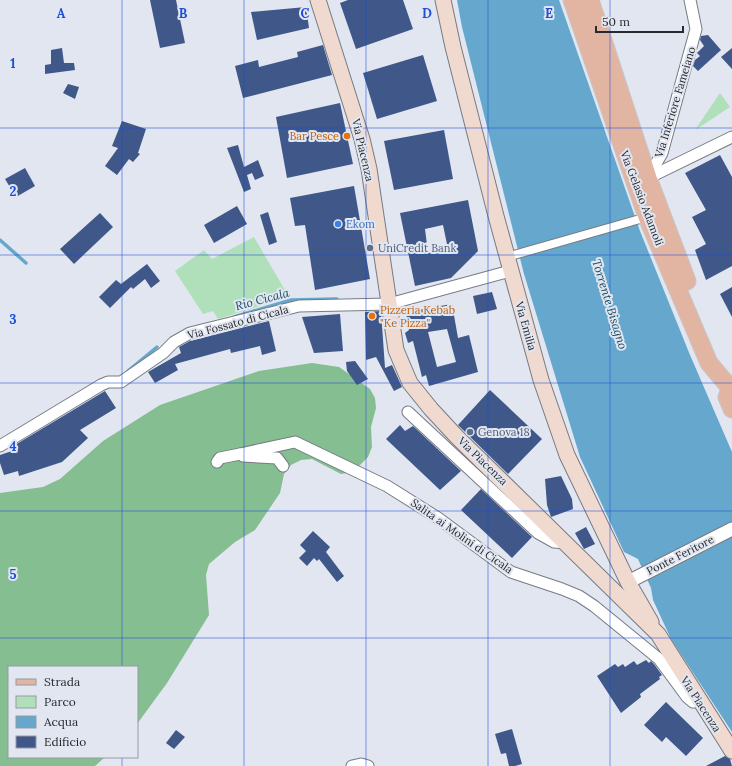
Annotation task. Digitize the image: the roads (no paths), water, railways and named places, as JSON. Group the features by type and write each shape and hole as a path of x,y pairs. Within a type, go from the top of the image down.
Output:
{"main road":[{"name":"Via Piacenza","path":"318,0 364,146 369,169 396,350 410,383 431,409 457,437 567,543 658,634 732,751"},
{"name":"Via Emilia","path":"443,0 455,55 512,260 541,380 567,455 634,578 658,634"},
{"name":"Via Gelasio Adamoli","path":"572,0 643,219 709,362 731,382"},
{"name":"Via Gelasio Adamoli","path":"590,0 648,178 693,297 731,382"},
{"path":"731,382 727,397 732,408"},
{"path":"608,585 634,578"}],"street":[{"name":"Via Inferiore Fameiano","path":"648,178 662,153 696,29 690,0"},
{"path":"648,178 732,138"},
{"path":"389,304 512,260 643,219"},
{"name":"Via Fossato di Cicala","path":"0,446 101,385 108,382 121,382 164,353 174,342 190,333 299,306 389,304"},
{"name":"Via Piacenza","path":"408,412 538,533 554,542 567,543"},
{"name":"Salita ai Molini di Cicala","path":"217,462 220,458 295,442 387,486 438,518 511,572 562,589 579,596 594,606 659,659 687,697 693,702 699,701"},
{"name":"Salita ai Molini di Cicala","path":"240,454 243,456 277,458 284,466"},
{"name":"Ponte Feritore","path":"634,578 732,529"},
{"path":"352,766 360,764 368,766"}],"water":[{"name":"Torrente Bisagno","path":"457,0 559,0 640,231 690,355 732,452 732,732 671,639 653,600 651,588 638,559 624,552 580,457 524,274 462,27"}],"waterway":[{"path":"0,240 26,263"},
{"name":"Rio Cicala","path":"234,317 291,300 337,299"},
{"name":"Rio Cicala","path":"128,371 157,347"}],"place":[{"name":"Bar Pesce","path":"347,136"},
{"name":"Ekom","path":"338,224"},
{"name":"UniCredit Bank","path":"370,248"},
{"name":"Pizzeria Kebab \"Ke Pizza\"","path":"372,316"},
{"name":"Genova 18","path":"470,432"}]}
